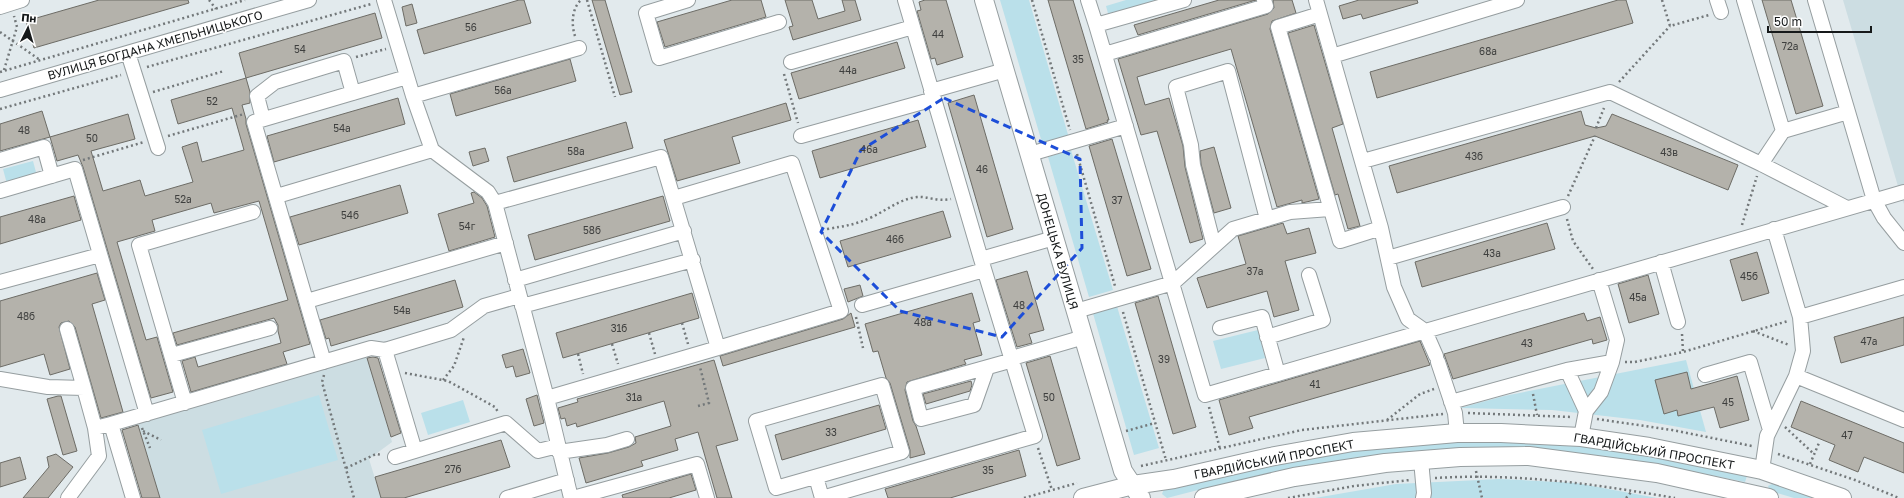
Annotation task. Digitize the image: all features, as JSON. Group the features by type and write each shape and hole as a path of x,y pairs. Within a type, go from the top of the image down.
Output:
{"main road":[{"name":"ДОНЕЦЬКА ВУЛИЦЯ","path":"984,0 1123,470 1137,492"},
{"name":"ГВАРДІЙСЬКИЙ ПРОСПЕКТ","path":"1081,490 1137,492 1174,479 1270,457 1353,442 1457,433 1502,432 1581,437 1649,447 1762,470 1842,498"},
{"name":"ГВАРДІЙСЬКИЙ ПРОСПЕКТ","path":"1204,498 1294,477 1385,463 1460,457 1529,456 1657,473 1763,496"},
{"path":"1762,470 1763,496"}],"street":[{"name":"ВУЛИЦЯ БОГДАНА ХМЕЛЬНИЦЬКОГО","path":"0,90 309,0"},
{"path":"384,0 412,96 432,150 488,192 494,203 547,398 572,498 697,464 707,498"},
{"path":"688,0 646,13 659,58 779,22"},
{"path":"816,477 822,498 1035,436 1012,359 1010,359 905,0"},
{"path":"1088,0 1206,395 1904,192"},
{"path":"1096,25 1184,0"},
{"path":"1105,54 1266,6 1264,0"},
{"path":"1316,0 1363,161 1381,228 1394,287 1408,319 1425,331 1437,359 1455,413 1457,433"},
{"path":"1332,56 1518,0"},
{"path":"1744,0 1783,131"},
{"path":"1815,0 1874,200 1884,218 1904,243"},
{"path":"1320,14 1278,27 1340,241 1381,228"},
{"path":"791,62 912,27"},
{"path":"412,96 579,48"},
{"path":"128,53 158,148"},
{"path":"263,119 257,96 275,82 344,61 354,93"},
{"path":"801,136 933,95 1005,70"},
{"path":"1214,246 1193,165 1192,146 1176,87 1228,71 1267,219"},
{"path":"324,362 277,196 254,122 407,77"},
{"path":"1363,161 1610,92 1761,164 1847,208"},
{"path":"1761,164 1783,131 1848,112"},
{"path":"1030,154 1126,126"},
{"path":"0,160 44,147 52,176"},
{"path":"277,196 432,150"},
{"path":"494,203 661,157 693,260 718,348"},
{"path":"547,398 841,311 792,163 674,198"},
{"path":"0,191 75,169 100,255 140,416"},
{"path":"1388,258 1563,207"},
{"path":"1076,312 1173,283 1233,229 1290,212 1330,209"},
{"path":"186,402 139,245 253,212"},
{"path":"1762,470 1767,436 1796,376 1803,351 1800,317 1774,229"},
{"path":"515,280 684,231"},
{"path":"862,305 982,265 1054,238"},
{"path":"307,301 506,243"},
{"path":"0,282 100,255"},
{"path":"95,428 371,348 385,350 451,330 484,306 520,301 693,260"},
{"path":"1661,262 1678,322"},
{"path":"1267,337 1323,320 1309,275"},
{"path":"1581,437 1586,411 1601,392 1612,362 1617,340 1599,280"},
{"path":"1800,317 1904,287"},
{"path":"1220,328 1262,317 1278,374"},
{"path":"172,355 270,328"},
{"path":"67,329 95,428 99,456 68,498"},
{"path":"987,368 974,404 921,419 913,388 987,368 1012,359 1084,338"},
{"path":"385,350 415,451"},
{"path":"1451,402 1567,370 1612,362"},
{"path":"1705,375 1750,362 1773,424"},
{"path":"1567,370 1586,411"},
{"path":"1796,376 1904,420"},
{"path":"0,379 48,387 84,388"},
{"path":"882,384 902,452 816,477 776,488 756,421 882,384"},
{"path":"395,457 506,423 538,451 607,445 627,439"},
{"path":"111,424 133,498"},
{"path":"1421,460 1424,493 1423,498"},
{"path":"507,498 567,480"}],"path":[{"path":"209,0 216,9"},
{"path":"2,71 245,0"},
{"path":"0,109 384,0"},
{"path":"579,48 574,30 573,13 575,5 581,0"},
{"path":"588,0 615,97"},
{"path":"1032,0 1166,460 1141,466"},
{"path":"1662,0 1670,26"},
{"path":"2,71 17,27 11,3"},
{"path":"1596,128 1610,92 1670,26 1719,6"},
{"path":"0,32 40,60"},
{"path":"344,61 398,45"},
{"path":"791,62 781,64 801,136"},
{"path":"141,95 224,71"},
{"path":"1596,136 1563,207 1573,241 1599,280"},
{"path":"1737,240 1761,164"},
{"path":"815,231 847,227 874,216 888,207 918,197 942,201 962,196"},
{"path":"862,305 854,307 863,348"},
{"path":"1612,362 1635,362 1683,352 1800,317"},
{"path":"442,380 454,366 459,355 464,341 465,320"},
{"path":"1678,322 1683,337 1683,352"},
{"path":"682,323 709,403 698,406"},
{"path":"1753,331 1803,351"},
{"path":"649,333 658,365"},
{"path":"612,344 621,376"},
{"path":"578,354 586,386"},
{"path":"324,362 326,368 322,382 354,498"},
{"path":"390,366 407,374 442,380 457,385 495,407 506,423"},
{"path":"1530,380 1537,415"},
{"path":"1387,421 1420,394 1446,385"},
{"path":"1206,395 1220,449"},
{"path":"140,416 140,422 150,448"},
{"path":"1112,434 1155,423"},
{"path":"1773,424 1814,454"},
{"path":"143,431 161,440"},
{"path":"1035,436 1052,490"},
{"path":"1810,464 1819,443"},
{"path":"346,468 376,454 395,457"},
{"path":"1475,468 1482,498"},
{"path":"1288,498 1354,486 1423,479 1510,476 1561,480 1633,490 1675,498"},
{"path":"1024,498 1052,490 1081,490"},
{"path":"1626,498 1633,490"}],"highlighted area":[{"path":"944,98 1080,159 1082,248 1002,337 900,311 821,232 861,150"}],"shaded area":[{"path":"1000,0 1029,0 1069,138 1043,146"},
{"path":"1126,0 1169,0 1109,17 1106,6"},
{"path":"1843,0 1904,0 1904,204 1900,193"},
{"path":"1071,150 1113,290 1089,297 1048,157"},
{"path":"33,161 37,176 7,184 3,169"},
{"path":"1116,303 1159,448 1134,455 1092,310"},
{"path":"1258,330 1265,358 1221,369 1213,341"},
{"path":"367,356 392,442 369,459 381,498 160,498 138,423"},
{"path":"1686,360 1706,432 1640,420 1552,410 1460,408 1504,396"},
{"path":"319,395 338,460 221,494 202,430"},
{"path":"463,400 470,422 428,435 421,413"},
{"path":"1461,441 1515,441 1603,449 1747,476 1745,482 1631,460 1573,452 1515,448 1471,448 1427,450 1340,461 1253,477 1167,498 1162,494 1164,489 1290,461 1375,448"},
{"path":"1500,479 1576,483 1657,498 1315,498 1396,484"},
{"path":"1772,484 1821,498 1794,498 1770,491 1768,486"}],"building":[{"path":"99,0 188,0 189,3 34,48 26,21"},
{"path":"519,0 524,0 531,23 424,54 417,30"},
{"path":"592,0 605,0 632,92 620,95"},
{"path":"732,0 761,0 766,17 665,47 657,22"},
{"path":"785,0 812,0 818,19 845,11 842,0 855,0 861,20 793,40 789,27 793,26"},
{"path":"925,0 946,0 963,57 937,65 935,58 931,59 917,11 921,10 919,2"},
{"path":"1048,0 1073,0 1109,120 1107,120 1108,122 1086,129"},
{"path":"1219,0 1256,0 1138,35 1134,25"},
{"path":"1273,0 1292,0 1296,13 1272,21 1270,29 1319,199 1302,203 1302,200 1277,207 1231,49 1137,77 1145,105 1169,98 1183,146 1185,167 1203,239 1190,243 1157,131 1141,135 1118,59 1268,14 1274,8"},
{"path":"1359,0 1417,0 1418,3 1363,19 1361,14 1343,19 1339,6"},
{"path":"1618,0 1626,0 1633,23 1377,98 1370,72"},
{"path":"1762,0 1791,0 1823,106 1796,114"},
{"path":"412,4 417,23 406,26 402,7"},
{"path":"375,13 382,38 246,78 239,53"},
{"path":"1314,25 1343,124 1332,128 1360,226 1348,229 1338,194 1335,195 1288,33"},
{"path":"897,42 905,68 799,99 791,73"},
{"path":"570,59 576,81 456,116 450,94"},
{"path":"246,78 250,92 250,103 242,105 246,124 310,344 283,352 287,364 191,392 182,361 195,357 198,367 281,343 278,325 274,318 177,345 173,333 288,300 259,201 214,213 211,203 152,220 155,231 117,242 146,340 157,337 173,392 151,398 83,167 78,155 57,161 50,137 128,114 135,139 91,151 103,191 140,180 145,196 193,182 182,147 197,142 202,162 244,150 232,108 178,124 171,100"},
{"path":"974,95 1013,229 987,237 948,103"},
{"path":"398,98 405,124 274,162 267,136"},
{"path":"786,103 791,120 732,137 740,163 677,181 664,140"},
{"path":"42,111 50,137 0,151 0,124"},
{"path":"1581,111 1585,125 1596,128 1606,126 1612,114 1738,165 1728,190 1595,136 1397,193 1389,166"},
{"path":"918,120 926,147 820,178 812,151"},
{"path":"626,122 633,148 514,182 507,157"},
{"path":"1112,139 1151,269 1127,276 1089,146"},
{"path":"1214,147 1231,208 1214,213 1201,164 1200,151"},
{"path":"485,148 489,161 473,166 469,152"},
{"path":"400,185 408,213 299,245 290,217"},
{"path":"474,192 482,198 487,206 495,237 449,251 438,214 474,203 471,193"},
{"path":"74,196 81,220 0,244 0,217"},
{"path":"663,196 670,221 535,260 528,235"},
{"path":"943,211 951,237 848,267 840,241"},
{"path":"1283,223 1287,234 1309,228 1316,253 1285,261 1299,310 1274,317 1267,291 1207,308 1197,278 1246,264 1238,236"},
{"path":"1547,223 1555,249 1422,287 1415,262"},
{"path":"1757,252 1769,293 1742,301 1730,260"},
{"path":"1027,271 1044,330 1029,334 1032,343 1017,347 996,280"},
{"path":"97,273 105,300 92,304 123,412 101,418 75,327 69,321 61,323 59,327 70,369 50,375 44,354 0,367 0,301"},
{"path":"1648,275 1659,314 1629,323 1618,284"},
{"path":"455,280 463,307 331,346 329,338 326,339 320,320"},
{"path":"860,285 863,296 848,302 844,289"},
{"path":"692,293 699,318 563,358 556,333"},
{"path":"972,293 980,321 973,323 982,355 964,360 966,364 907,382 905,390 913,421 925,454 910,458 910,450 890,383 886,378 878,351 873,352 865,324"},
{"path":"1158,296 1196,427 1173,434 1135,303"},
{"path":"851,313 855,327 723,366 720,356 843,319"},
{"path":"1584,313 1587,321 1600,317 1607,340 1593,344 1592,339 1453,379 1444,354"},
{"path":"1904,317 1904,345 1841,363 1834,337"},
{"path":"1420,341 1430,365 1249,417 1253,428 1229,435 1219,400"},
{"path":"523,349 530,373 516,377 513,366 506,368 502,355"},
{"path":"1050,356 1080,459 1057,466 1026,363"},
{"path":"367,358 378,358 401,433 391,437"},
{"path":"714,360 738,440 716,446 732,498 717,498 698,432 675,439 678,450 641,461 643,466 586,483 579,458 608,453 629,447 636,443 635,437 671,426 664,401 577,427 576,423 567,426 565,418 561,419 558,408 578,402 577,399"},
{"path":"1687,372 1691,389 1737,376 1749,420 1720,428 1714,407 1678,416 1677,410 1664,414 1655,380"},
{"path":"971,381 972,385 970,391 926,404 923,394"},
{"path":"537,395 544,423 534,426 526,399"},
{"path":"61,396 77,451 63,455 47,399"},
{"path":"1801,401 1904,443 1904,473 1864,457 1858,472 1829,460 1835,445 1791,427"},
{"path":"879,405 886,429 782,460 775,435"},
{"path":"138,425 160,498 142,498 122,430"},
{"path":"501,440 510,467 404,498 381,498 375,477"},
{"path":"1019,450 1026,476 950,498 888,498 885,489"},
{"path":"56,454 73,467 48,498 23,498 49,467 47,457"},
{"path":"20,457 26,479 0,487 0,463"},
{"path":"691,474 696,490 669,498 623,498 622,495"}]}
